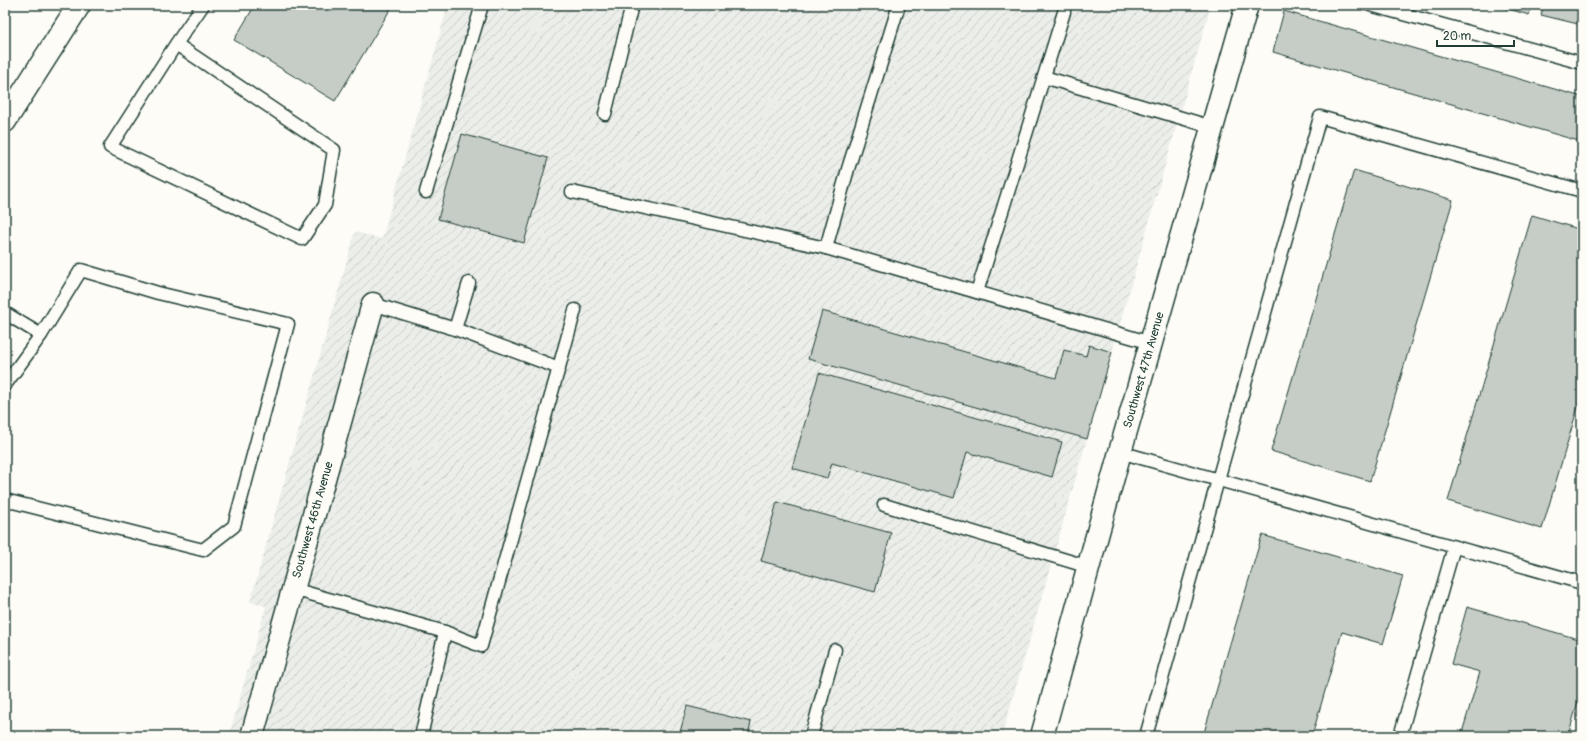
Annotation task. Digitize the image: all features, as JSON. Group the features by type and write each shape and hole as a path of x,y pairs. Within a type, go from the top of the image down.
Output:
{"street":[{"path":"5,121 79,5"},
{"name":"Southwest 47th Avenue","path":"1042,736 1120,452 1247,5"},
{"name":"Southwest 46th Avenue","path":"252,736 373,304"}],"lane":[{"path":"176,44 334,150 325,205 302,239 110,147 176,44 203,5"},
{"path":"426,192 482,5"},
{"path":"605,114 632,5"},
{"path":"826,248 848,169 899,5"},
{"path":"1370,5 1582,63"},
{"path":"977,292 1064,12"},
{"path":"1044,77 1212,127"},
{"path":"1146,736 1320,117 1582,191"},
{"path":"572,192 826,248 1151,343"},
{"path":"5,385 41,335 81,270 158,293 288,324 234,526 203,550 5,500"},
{"path":"455,329 469,283"},
{"path":"373,304 455,329 559,368"},
{"path":"293,589 445,632 482,646 575,310"},
{"path":"5,313 41,335"},
{"path":"1120,452 1582,583"},
{"path":"884,505 1089,567"},
{"path":"1400,736 1454,547"},
{"path":"421,736 445,632"},
{"path":"811,736 836,650"}],"shaded area":[{"path":"448,5 1211,5 1002,736 229,736 266,606 250,602 355,232 382,239"}],"building":[{"path":"255,5 393,5 335,101 234,40"},
{"path":"1495,5 1532,5 1529,15"},
{"path":"1544,5 1582,5 1582,25 1541,15"},
{"path":"1284,11 1582,97 1582,142 1273,52"},
{"path":"462,134 548,158 524,243 438,219"},
{"path":"1354,170 1453,200 1370,481 1271,451"},
{"path":"1532,215 1582,230 1582,393 1542,529 1448,501"},
{"path":"822,311 1056,378 1064,350 1086,356 1089,345 1112,352 1087,439 808,359"},
{"path":"819,373 1062,442 1052,477 967,452 954,498 832,463 827,478 792,468"},
{"path":"777,502 891,533 875,592 761,561"},
{"path":"1262,535 1403,576 1383,644 1342,632 1312,736 1203,736"},
{"path":"1467,607 1582,640 1582,688 1568,736 1461,736 1480,672 1451,664"},
{"path":"687,706 751,722 748,736 679,736"}]}
